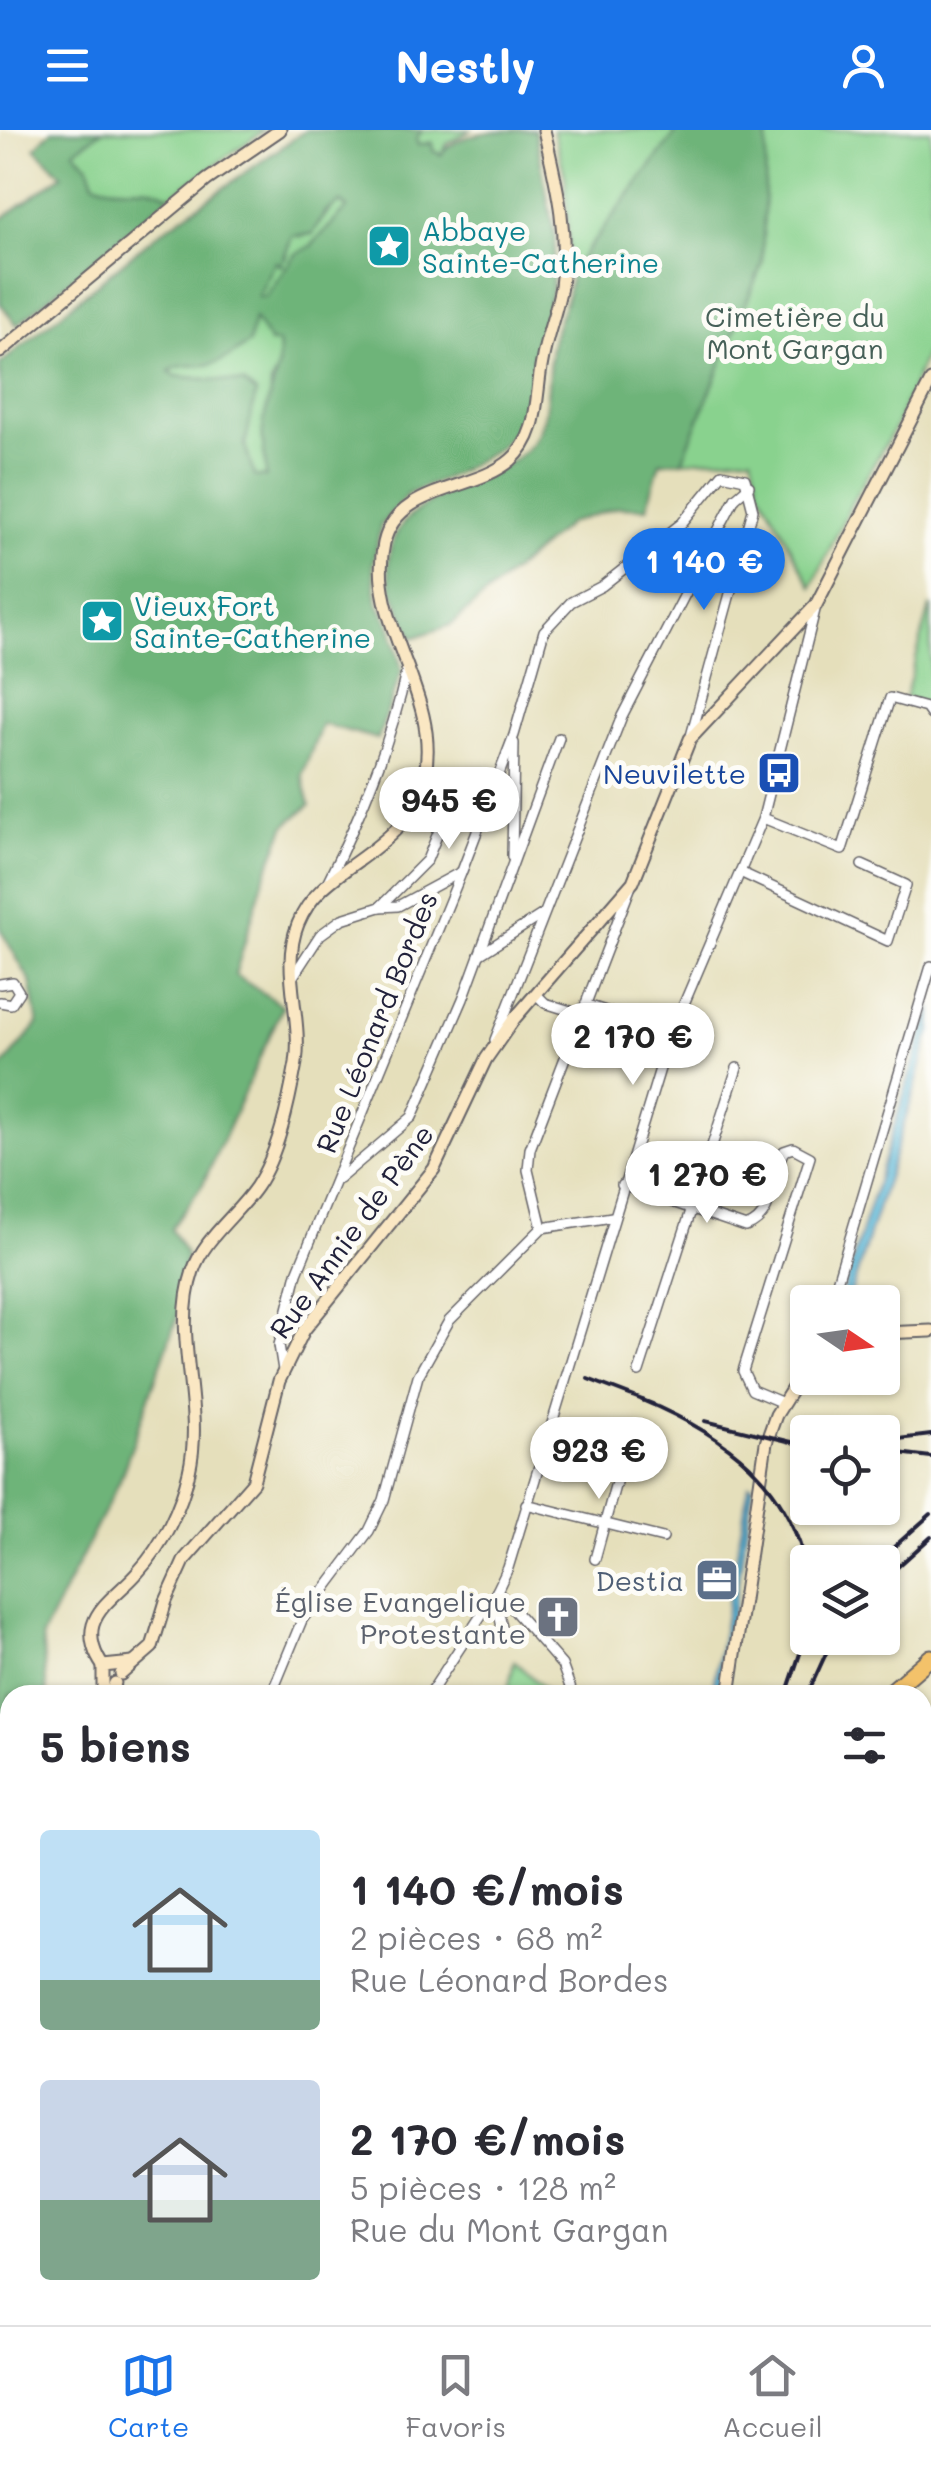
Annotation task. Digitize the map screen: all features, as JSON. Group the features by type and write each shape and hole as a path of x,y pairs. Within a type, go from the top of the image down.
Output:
{"highway":[{"path":"899,1685 931,1657"}],"street":[{"path":"0,352 207,180 280,130"},
{"name":"Rue Annie de Pène","path":"544,130 559,187 562,268 541,367 536,415 520,451 506,464 427,496 394,522 383,545 381,567 394,623 425,724 424,780 412,808 388,840 325,888 297,925 292,978 296,1060 258,1185 199,1256 187,1296 194,1420 190,1469 157,1548 95,1619 92,1636 110,1680 137,1663 152,1647 166,1601 185,1560 253,1482 283,1370 315,1314 434,1169 492,1049 633,882 690,739 816,605 931,381"},
{"name":"Rue Léonard Bordes","path":"283,1370 279,1345 296,1273 462,872 514,735 544,631 570,602 602,586 682,523 722,474 739,474 749,486"},
{"path":"492,1049 622,716 735,498 749,486"},
{"path":"690,739 753,510 749,486"},
{"path":"436,1685 496,1593 671,1032 762,818 816,605"},
{"path":"325,888 386,752 408,666"},
{"path":"762,818 838,850 846,846 890,698 926,708 931,715"},
{"path":"512,864 514,735"},
{"path":"335,1182 412,1117 479,955 559,738"},
{"path":"380,908 427,860 442,821"},
{"path":"740,872 888,941 906,885 862,865"},
{"path":"292,978 320,935 342,920 398,906 462,872"},
{"path":"542,1228 528,1170 530,1149 633,882"},
{"path":"479,955 544,914"},
{"path":"836,1285 931,966"},
{"path":"0,984 13,982 20,992 12,1004 0,1002"},
{"path":"536,994 545,1003 671,1032"},
{"path":"639,1372 737,1068"},
{"path":"622,1185 753,1225 767,1209 784,1151 793,1148 810,1157 743,1371 752,1390 783,1402"},
{"path":"276,1685 302,1620 369,1532 384,1500 418,1376 434,1342 473,1294 542,1228 612,1217"},
{"path":"900,1332 931,1331"},
{"path":"730,1685 766,1443 790,1391"},
{"path":"595,1558 630,1431"},
{"path":"526,1504 663,1538"},
{"path":"496,1593 504,1637"},
{"path":"496,1593 562,1665 569,1685"}],"green space":[{"path":"52,130 103,130 74,151 88,165 94,182 151,188 170,196 17,325 0,303 0,220 62,175 35,148"},
{"path":"103,130 265,130 170,196 151,188 94,182 88,165 74,151"},
{"path":"306,130 423,130 416,138 418,145 432,143 433,151 441,155 470,136 535,130 555,238 552,291 535,350 528,404 520,424 500,447 451,476 408,494 381,525 373,565 377,601 391,627 402,670 378,739 322,724 302,775 310,805 286,825 264,878 235,975 283,1006 203,1184 171,1229 186,1254 178,1315 120,1480 42,1636 46,1685 0,1685 0,1070 38,1024 30,981 0,929 0,364 155,236","holes":["340,202 347,208 311,246 295,255 265,297 258,296 276,262 281,266 292,236 313,234 325,212","254,318 270,343 278,343 279,354 263,429 266,477 254,476 245,445 256,393 244,383 176,376 169,371 211,364 231,356 249,343"]},
{"path":"423,130 471,130 447,144 442,155 433,151 432,142 418,145 416,138"},
{"path":"553,130 678,130 570,273 565,176"},
{"path":"678,130 776,130 767,137 762,264 682,461 660,462 647,508 619,507 569,523 451,625 413,638 390,581 390,551 400,528 417,511 490,474 532,443 545,409 551,346 570,273"},
{"name":"Cimetière du Mont Gargan","path":"776,130 931,130 931,341 895,428 853,500 812,587 759,488 752,456 579,468 701,187"},
{"path":"340,202 347,208 311,246 295,255 265,297 257,296 271,267 286,257 292,235 308,235"},
{"path":"254,317 278,343 282,362 271,383 266,477 254,476 245,445 252,405 244,383 176,376 168,371 236,353 246,343"},
{"path":"931,607 931,705 905,698"},
{"path":"514,1661 540,1685 509,1685"}],"water":[{"path":"931,1007 931,1030 916,1085 853,1285 845,1285"},
{"path":"749,1485 753,1486 722,1685 714,1685"}],"railway":[{"path":"588,1379 653,1404"},
{"path":"642,1400 701,1429 750,1466 787,1515 800,1545"},
{"path":"705,1421 790,1442"},
{"path":"900,1439 931,1435"},
{"path":"900,1453 931,1457"},
{"path":"896,1545 931,1514"},
{"path":"900,1565 931,1537"},
{"path":"789,1685 800,1655"},
{"path":"812,1685 825,1655"}],"place":[{"name":"Abbaye Sainte-Catherine","path":"389,246"},
{"name":"Vieux Fort Sainte-Catherine","path":"102,621"},
{"name":"Neuvilette","path":"779,773"},
{"name":"Destia","path":"717,1580"},
{"name":"Église Evangelique Protestante","path":"558,1617"}]}
